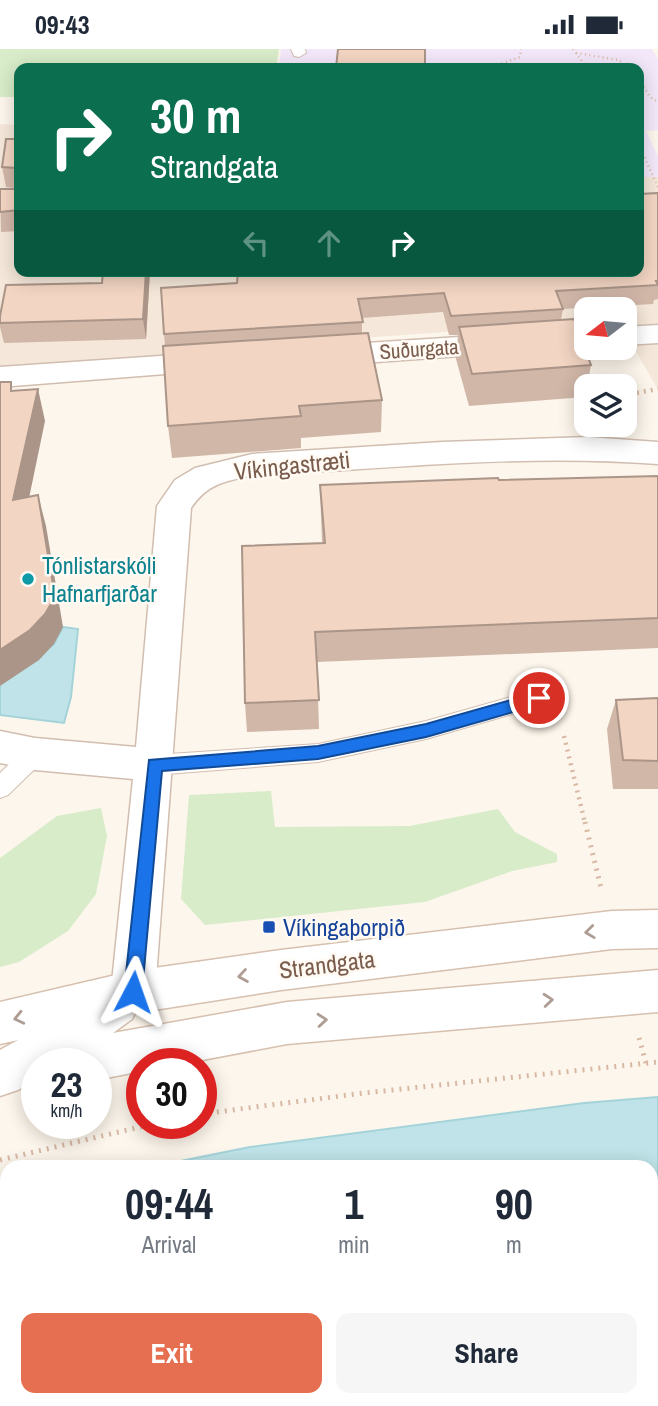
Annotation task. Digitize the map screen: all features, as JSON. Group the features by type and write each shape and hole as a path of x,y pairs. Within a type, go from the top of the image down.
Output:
{"street":[{"path":"637,335 658,334"},
{"name":"Suðurgata","path":"288,358 574,339"},
{"path":"0,377 247,361"},
{"name":"Víkingastræti","path":"133,992 155,765 174,506 187,488 207,476 252,465 442,453 588,448 658,453"},
{"path":"17,750 155,765"},
{"name":"Strandgata","path":"0,1023 133,992 298,968 612,930 658,929"},
{"path":"13,1072 133,992"},
{"path":"112,1055 286,1023 647,1009"}],"lane":[{"path":"155,765 318,753 426,730 539,698"},
{"path":"0,787 17,750"}],"path":[{"path":"503,63 520,57 521,49"},
{"path":"573,49 583,63"},
{"path":"576,53 619,60 623,63"},
{"path":"644,87 650,97 658,102"},
{"path":"644,156 658,187"},
{"path":"637,393 658,389"},
{"path":"564,736 604,901"},
{"path":"646,1063 647,1009"},
{"path":"217,1112 364,1093 658,1062"},
{"path":"0,1160 126,1130"}],"shaded area":[{"path":"281,49 652,49 658,59 658,130 646,131 658,156 658,177 644,177 644,63 280,63"},
{"path":"0,124 14,125 14,277 644,277 644,177 658,177 658,390 637,353 637,297 574,297 574,323 375,337 115,364 0,371"}],"green space":[{"path":"0,49 279,49 277,63 14,63 14,97 0,97"},
{"path":"271,791 275,827 409,826 498,809 515,832 557,854 557,862 512,871 425,902 205,925 181,899 189,795"},
{"path":"101,808 107,836 96,894 68,931 19,962 0,967 0,858 57,816"}],"water":[{"path":"63,627 78,629 71,697 64,723 0,715 0,681 54,644"},
{"path":"658,1097 658,1160 186,1160 250,1147 584,1103"}],"building":[{"path":"338,49 425,49 425,63 337,63"},
{"path":"6,139 14,139 14,168 2,167"},
{"path":"0,189 14,189 14,211 0,212"},
{"path":"658,193 658,285 556,291 563,309 451,316 444,293 358,299 363,322 164,334 161,288 237,283 238,277 644,277 644,194"},
{"path":"102,277 146,277 143,319 0,323 6,285 102,283"},
{"path":"574,319 574,361 590,361 591,365 472,374 459,327"},
{"path":"368,333 382,400 299,406 301,416 168,426 163,346"},
{"name":"Tónlistarskóli Hafnarfjarðar","path":"0,382 11,382 11,391 38,389 13,500 38,495 55,597 45,614 30,630 0,650"},
{"path":"658,476 658,618 315,632 319,700 245,703 242,546 325,543 320,485 498,478"},
{"path":"658,698 658,761 623,760 616,700"}],"place":[{"name":"Tónlistarskóli Hafnarfjarðar","path":"28,579"},
{"name":"Víkingaþorpið","path":"269,927"}],"route":[{"path":"133,992 155,765 318,753 426,730 539,698"}]}
